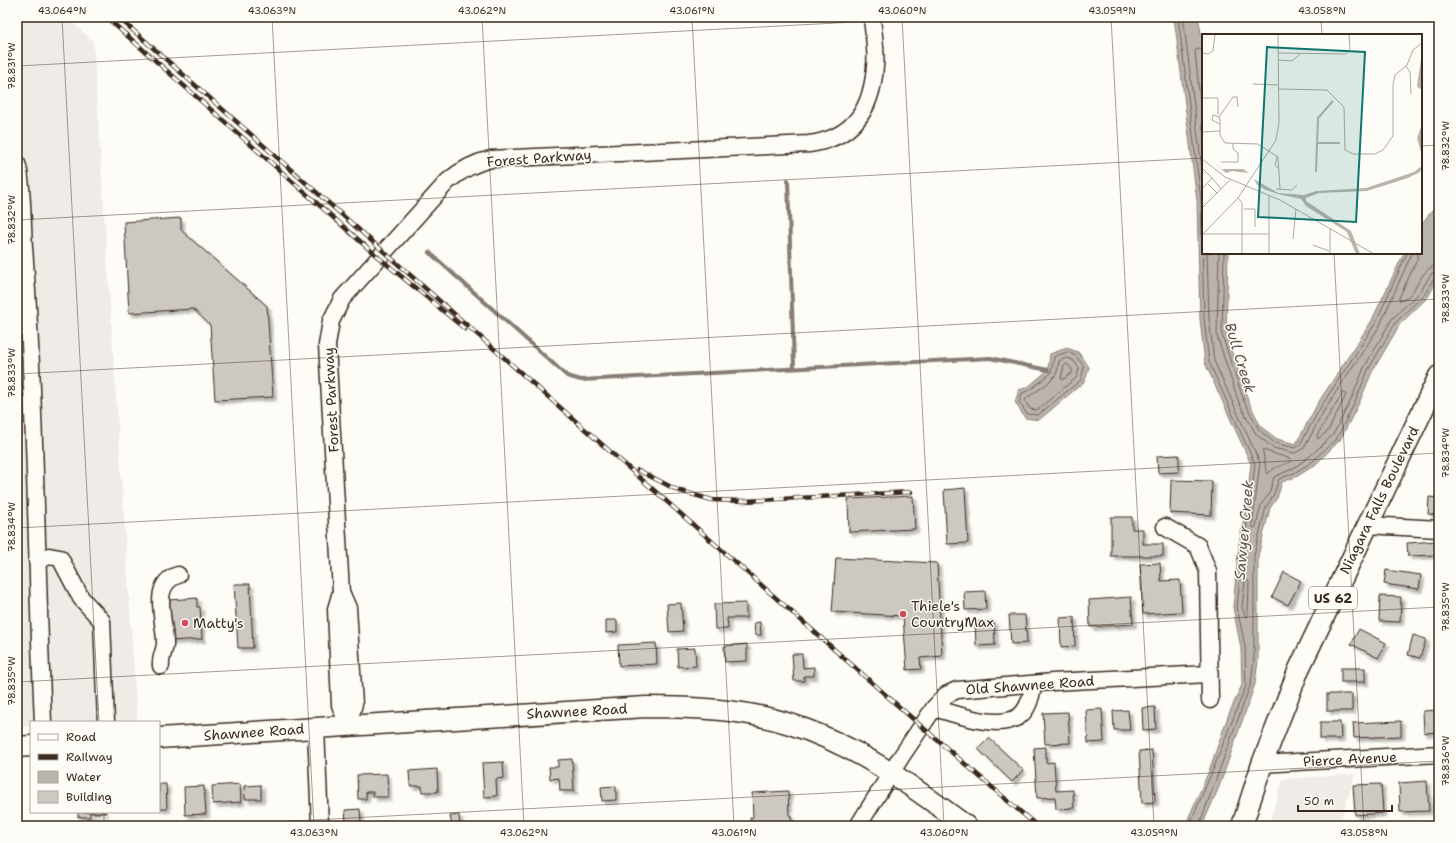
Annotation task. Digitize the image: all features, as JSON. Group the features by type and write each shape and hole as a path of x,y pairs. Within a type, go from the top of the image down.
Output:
{"main road":[{"name":"Niagara Falls Boulevard","path":"1242,826 1262,764 1299,668 1439,376"},
{"name":"Shawnee Road","path":"160,738 622,708 690,707 725,710 790,724 858,753 891,772 966,826"},
{"path":"17,747 30,746"}],"street":[{"name":"Forest Parkway","path":"348,725 340,705 336,609 342,592 327,346 331,320 342,299 448,181 467,168 490,159 809,144 830,140 846,131 854,123 867,103 872,90 876,64 872,17"},
{"path":"17,164 26,276 34,454 43,721"},
{"path":"1367,525 1439,529"},
{"path":"1165,528 1198,546 1208,571 1210,604 1210,700"},
{"path":"37,561 49,556 60,558 81,598 102,621 106,721"},
{"path":"161,666 160,658 165,646 161,592 167,580 178,575"},
{"name":"Old Shawnee Road","path":"858,826 891,772 934,708 946,696 957,690 1209,674"},
{"path":"934,708 980,721 1004,721 1019,717 1028,706 1034,684"},
{"path":"316,728 320,826"},
{"name":"Pierce Avenue","path":"1262,764 1439,754"}],"shaded area":[{"path":"17,17 67,17 93,41 137,719 108,721 30,721 30,726 17,727"},
{"path":"1355,774 1339,826 1268,826 1283,779"}],"water":[{"name":"Sawyer Creek","path":"1174,17 1198,17 1202,38 1202,254 1228,254 1226,335 1248,400 1261,427 1277,439 1296,444 1318,403 1371,322 1404,254 1422,254 1422,223 1439,203 1439,277 1428,297 1400,324 1372,372 1359,403 1340,440 1315,465 1296,477 1282,482 1277,498 1270,508 1258,556 1258,660 1255,684 1219,787 1202,826 1185,826 1209,771 1228,716 1242,685 1241,648 1233,607 1239,544 1246,508 1251,464 1205,363 1200,319 1197,200"},
{"path":"1067,348 1078,352 1089,367 1085,381 1039,420 1025,418 1015,402 1019,390 1028,387 1048,370 1050,354"}],"building":[{"path":"181,218 181,230 267,306 273,397 215,400 210,325 193,309 129,313 124,222"},
{"path":"1179,455 1179,472 1158,473 1157,456"},
{"path":"1171,480 1212,481 1211,515 1170,513"},
{"path":"965,488 968,543 947,544 944,490"},
{"path":"913,496 915,529 849,532 848,499"},
{"path":"1429,497 1439,498 1439,515 1428,514"},
{"path":"1111,517 1132,517 1132,529 1143,529 1143,544 1163,544 1163,556 1111,556"},
{"path":"1437,541 1438,555 1408,556 1407,543"},
{"name":"Thiele's CountryMax","path":"836,558 937,563 942,656 920,658 921,669 907,670 903,616 832,612"},
{"path":"1160,563 1161,581 1180,580 1182,612 1143,614 1140,564"},
{"path":"1386,570 1421,575 1419,589 1384,584"},
{"path":"1284,572 1301,581 1288,605 1272,597"},
{"path":"234,584 250,584 253,648 238,648"},
{"path":"985,591 986,609 965,610 964,592"},
{"path":"1380,596 1401,597 1400,622 1379,621"},
{"path":"1131,597 1133,624 1090,627 1089,600"},
{"name":"Matty's","path":"197,598 197,607 200,607 202,639 170,641 168,600"},
{"path":"681,603 683,631 669,632 667,604"},
{"path":"746,603 746,618 727,618 728,629 715,629 714,604"},
{"path":"1009,615 1025,615 1027,643 1011,644"},
{"path":"1074,617 1075,646 1061,647 1060,618"},
{"path":"606,620 617,620 617,632 606,633"},
{"path":"994,621 995,645 976,646 975,622"},
{"path":"760,622 761,635 755,635 754,623"},
{"path":"1359,629 1386,643 1378,658 1351,644"},
{"path":"1413,635 1426,639 1420,658 1408,655"},
{"path":"656,643 657,664 619,666 618,645"},
{"path":"747,644 747,661 725,662 724,646"},
{"path":"695,648 696,666 678,667 677,649"},
{"path":"792,654 802,654 803,668 814,667 814,676 804,676 804,681 794,681"},
{"path":"1341,668 1365,668 1365,682 1341,682"},
{"path":"1327,694 1352,694 1352,711 1327,711"},
{"path":"1155,707 1156,729 1143,730 1142,708"},
{"path":"1102,709 1104,742 1088,743 1086,710"},
{"path":"1128,710 1130,730 1114,730 1113,711"},
{"path":"1437,710 1439,732 1424,733 1423,711"},
{"path":"1068,712 1070,743 1045,744 1043,713"},
{"path":"1401,721 1401,736 1354,738 1353,723"},
{"path":"1320,722 1340,722 1341,739 1320,739"},
{"path":"989,738 1023,770 1012,782 978,749"},
{"path":"1046,747 1046,763 1054,762 1056,791 1073,790 1074,808 1056,809 1055,797 1037,798 1034,748"},
{"path":"1152,750 1155,802 1142,803 1139,751"},
{"path":"572,759 574,791 560,791 559,778 550,779 549,767 558,767 558,760"},
{"path":"503,762 504,778 496,779 497,796 484,797 482,763"},
{"path":"437,769 438,792 422,792 422,786 410,786 409,771"},
{"path":"387,774 388,797 373,797 373,792 366,792 366,799 358,799 357,775"},
{"path":"1427,781 1429,811 1400,812 1399,783"},
{"path":"160,784 166,784 167,809 160,809"},
{"path":"240,784 241,802 213,804 212,786"},
{"path":"1381,784 1383,813 1355,815 1353,785"},
{"path":"261,785 261,799 245,799 244,786"},
{"path":"204,786 206,814 185,815 184,787"},
{"path":"616,786 616,800 602,801 601,787"},
{"path":"788,791 789,815 791,816 792,826 751,826 750,818 753,817 752,793"},
{"path":"360,809 361,823 346,824 345,810"},
{"path":"78,813 90,813 90,817 78,817"},
{"path":"459,815 460,825 452,826 450,816"},
{"path":"180,822 180,826 164,826 164,823"}],"waterway":[{"path":"788,180 794,368"},
{"path":"429,252 567,376 581,380 990,358 1048,370"}],"railway":[{"path":"106,17 378,257 465,329"},
{"path":"118,17 921,726 1037,826"},
{"path":"638,470 677,490 712,500 745,501 911,492"}],"place":[{"name":"Thiele's CountryMax","path":"903,614"},
{"name":"Matty's","path":"185,623"}],"water label":[{"name":"Bull Creek","path":"1240,358"}]}
